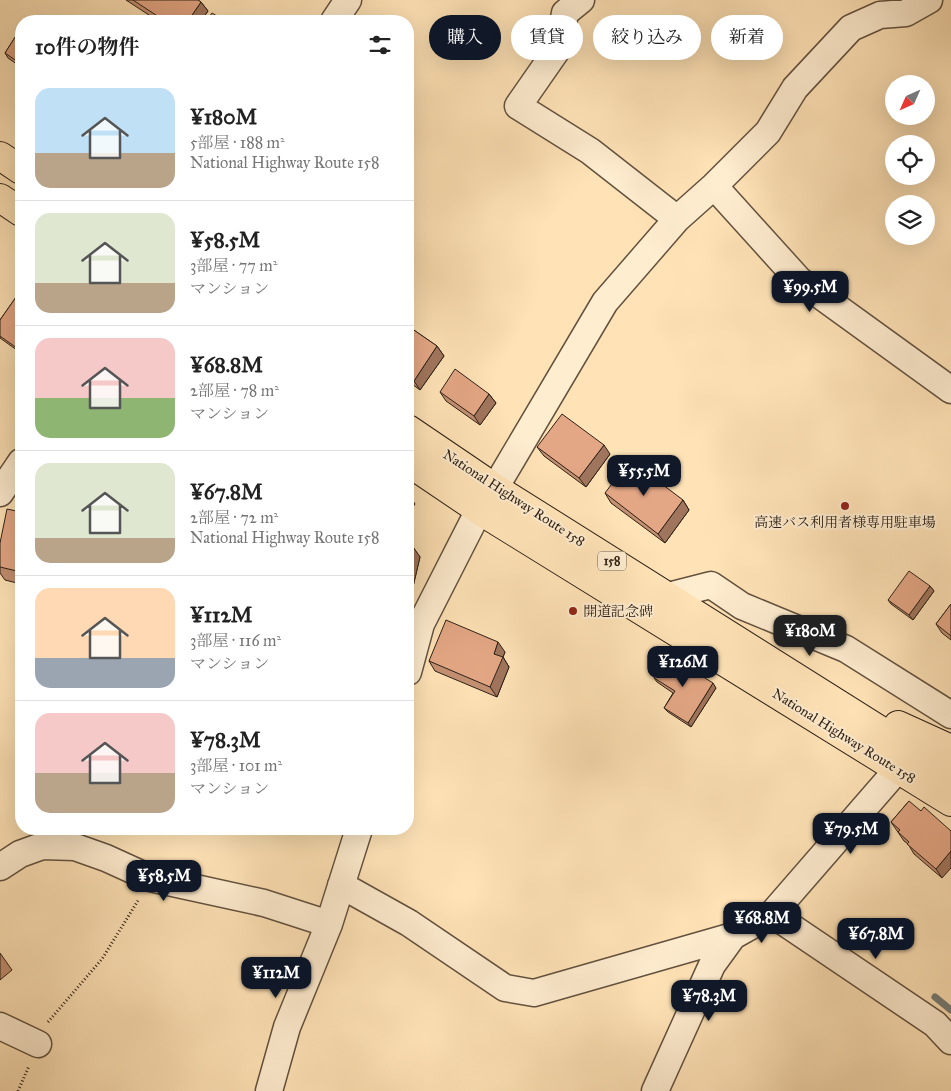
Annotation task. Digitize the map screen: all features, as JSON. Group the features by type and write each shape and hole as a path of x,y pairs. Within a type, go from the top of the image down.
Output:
{"highway":[{"path":"0,156 15,166"},
{"path":"0,198 15,208"},
{"name":"National Highway Route 158","path":"414,433 495,488 819,690 951,775"},
{"name":"National Highway Route 158","path":"414,466 479,510 951,802"},
{"path":"819,690 951,749"}],"street":[{"path":"338,15 348,0"},
{"path":"581,0 565,13 559,47 518,106 590,151 677,218"},
{"path":"414,650 421,624 479,510 495,488 605,302 677,218 714,186 768,132 795,88 872,7 906,13 929,0"},
{"path":"714,186 799,280 951,390"},
{"path":"0,493 15,471"},
{"path":"668,596 711,586 742,606 846,649 951,715"},
{"path":"341,885 409,923 505,988 534,994 733,936 772,914 898,769"},
{"path":"269,1091 287,1027 329,924 357,835"},
{"path":"0,867 31,849 54,845 75,847 150,878 264,903 329,924"},
{"path":"772,914 935,1024 951,1040"},
{"path":"654,1091 712,965 733,936"},
{"path":"0,1026 38,1044"}],"path":[{"path":"18,1091 51,1017 102,959 118,936 150,878"}],"building":[{"path":"133,0 198,0 201,2 192,15 156,15"},
{"path":"15,37 15,60 5,53"},
{"path":"15,299 15,347 0,336 0,320"},
{"path":"414,330 437,346 414,381"},
{"path":"455,369 489,394 474,416 440,392"},
{"path":"562,414 604,445 579,478 537,447"},
{"path":"630,460 683,500 658,534 605,493"},
{"path":"7,509 15,511 15,571 0,567 0,543"},
{"path":"909,571 930,586 909,615 888,600"},
{"path":"951,604 951,636 936,624"},
{"path":"446,620 498,642 494,654 503,657 490,687 429,661"},
{"path":"668,655 713,683 688,723 664,708 675,691 654,678"},
{"path":"909,801 921,811 924,807 951,831 951,851 936,869 907,844 909,842 891,822"}],"waterway":[{"path":"935,997 951,1010"}],"place":[{"name":"高速バス利用者様専用駐車場","path":"845,506"},
{"name":"開道記念碑","path":"573,611"}]}
